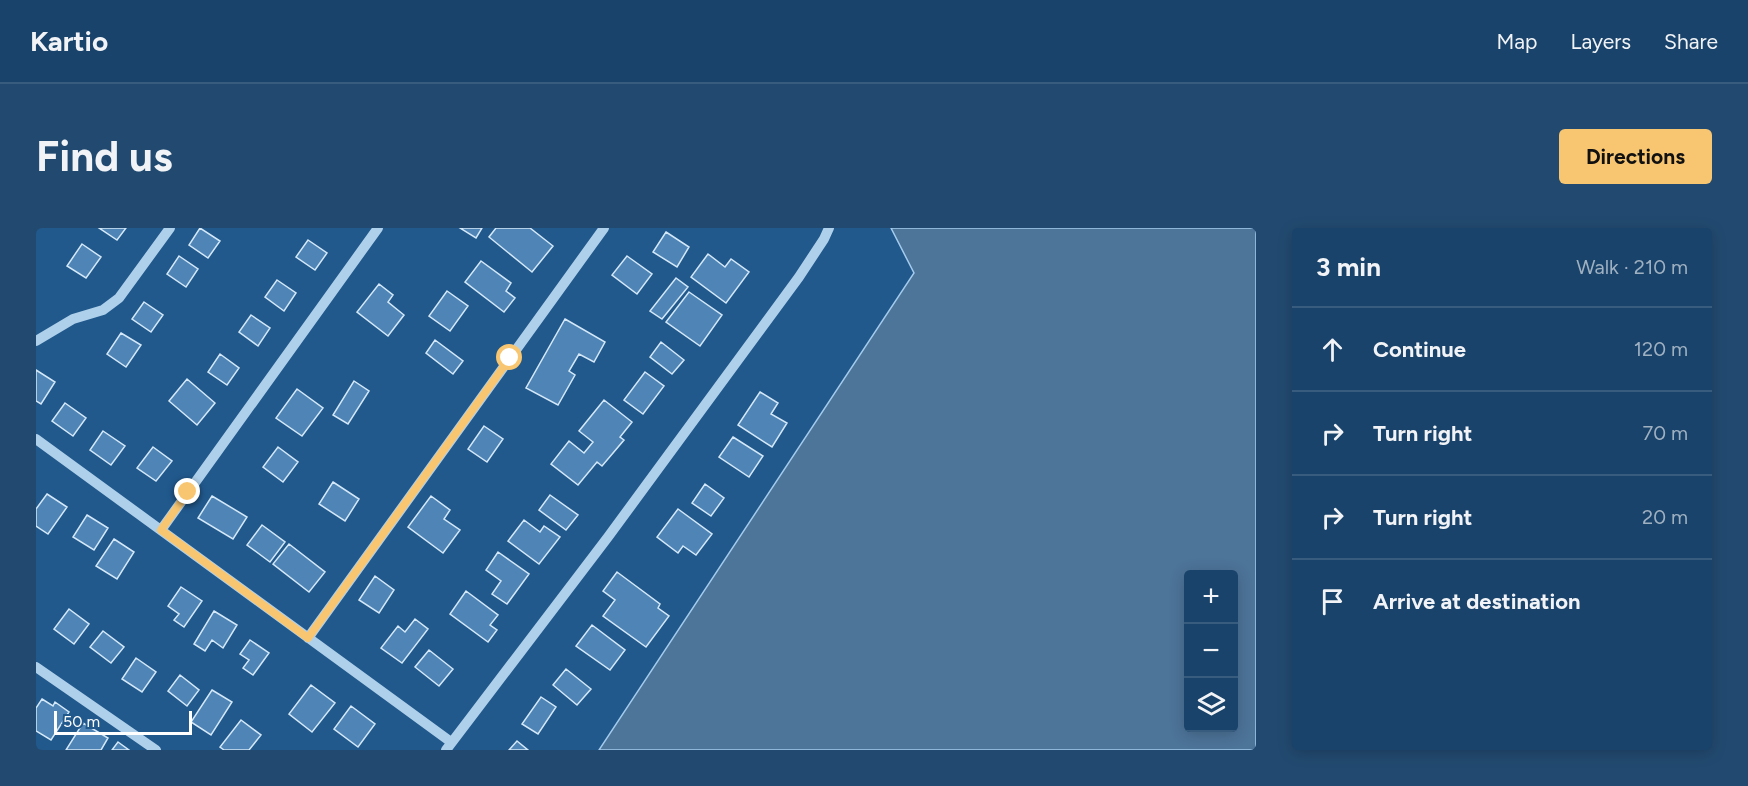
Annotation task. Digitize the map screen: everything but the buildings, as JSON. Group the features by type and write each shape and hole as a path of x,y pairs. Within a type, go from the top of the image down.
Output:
{"street":[{"path":"36,341 73,319 103,310 119,298 170,228"},
{"path":"161,530 378,228"},
{"path":"308,638 604,228"},
{"path":"36,439 308,638 448,746 615,527 799,278 829,228"},
{"path":"36,666 156,750"}],"water":[{"path":"891,228 1256,228 1256,750 599,750 914,273"}],"route":[{"path":"188,492 161,530 308,638 510,358"}]}
